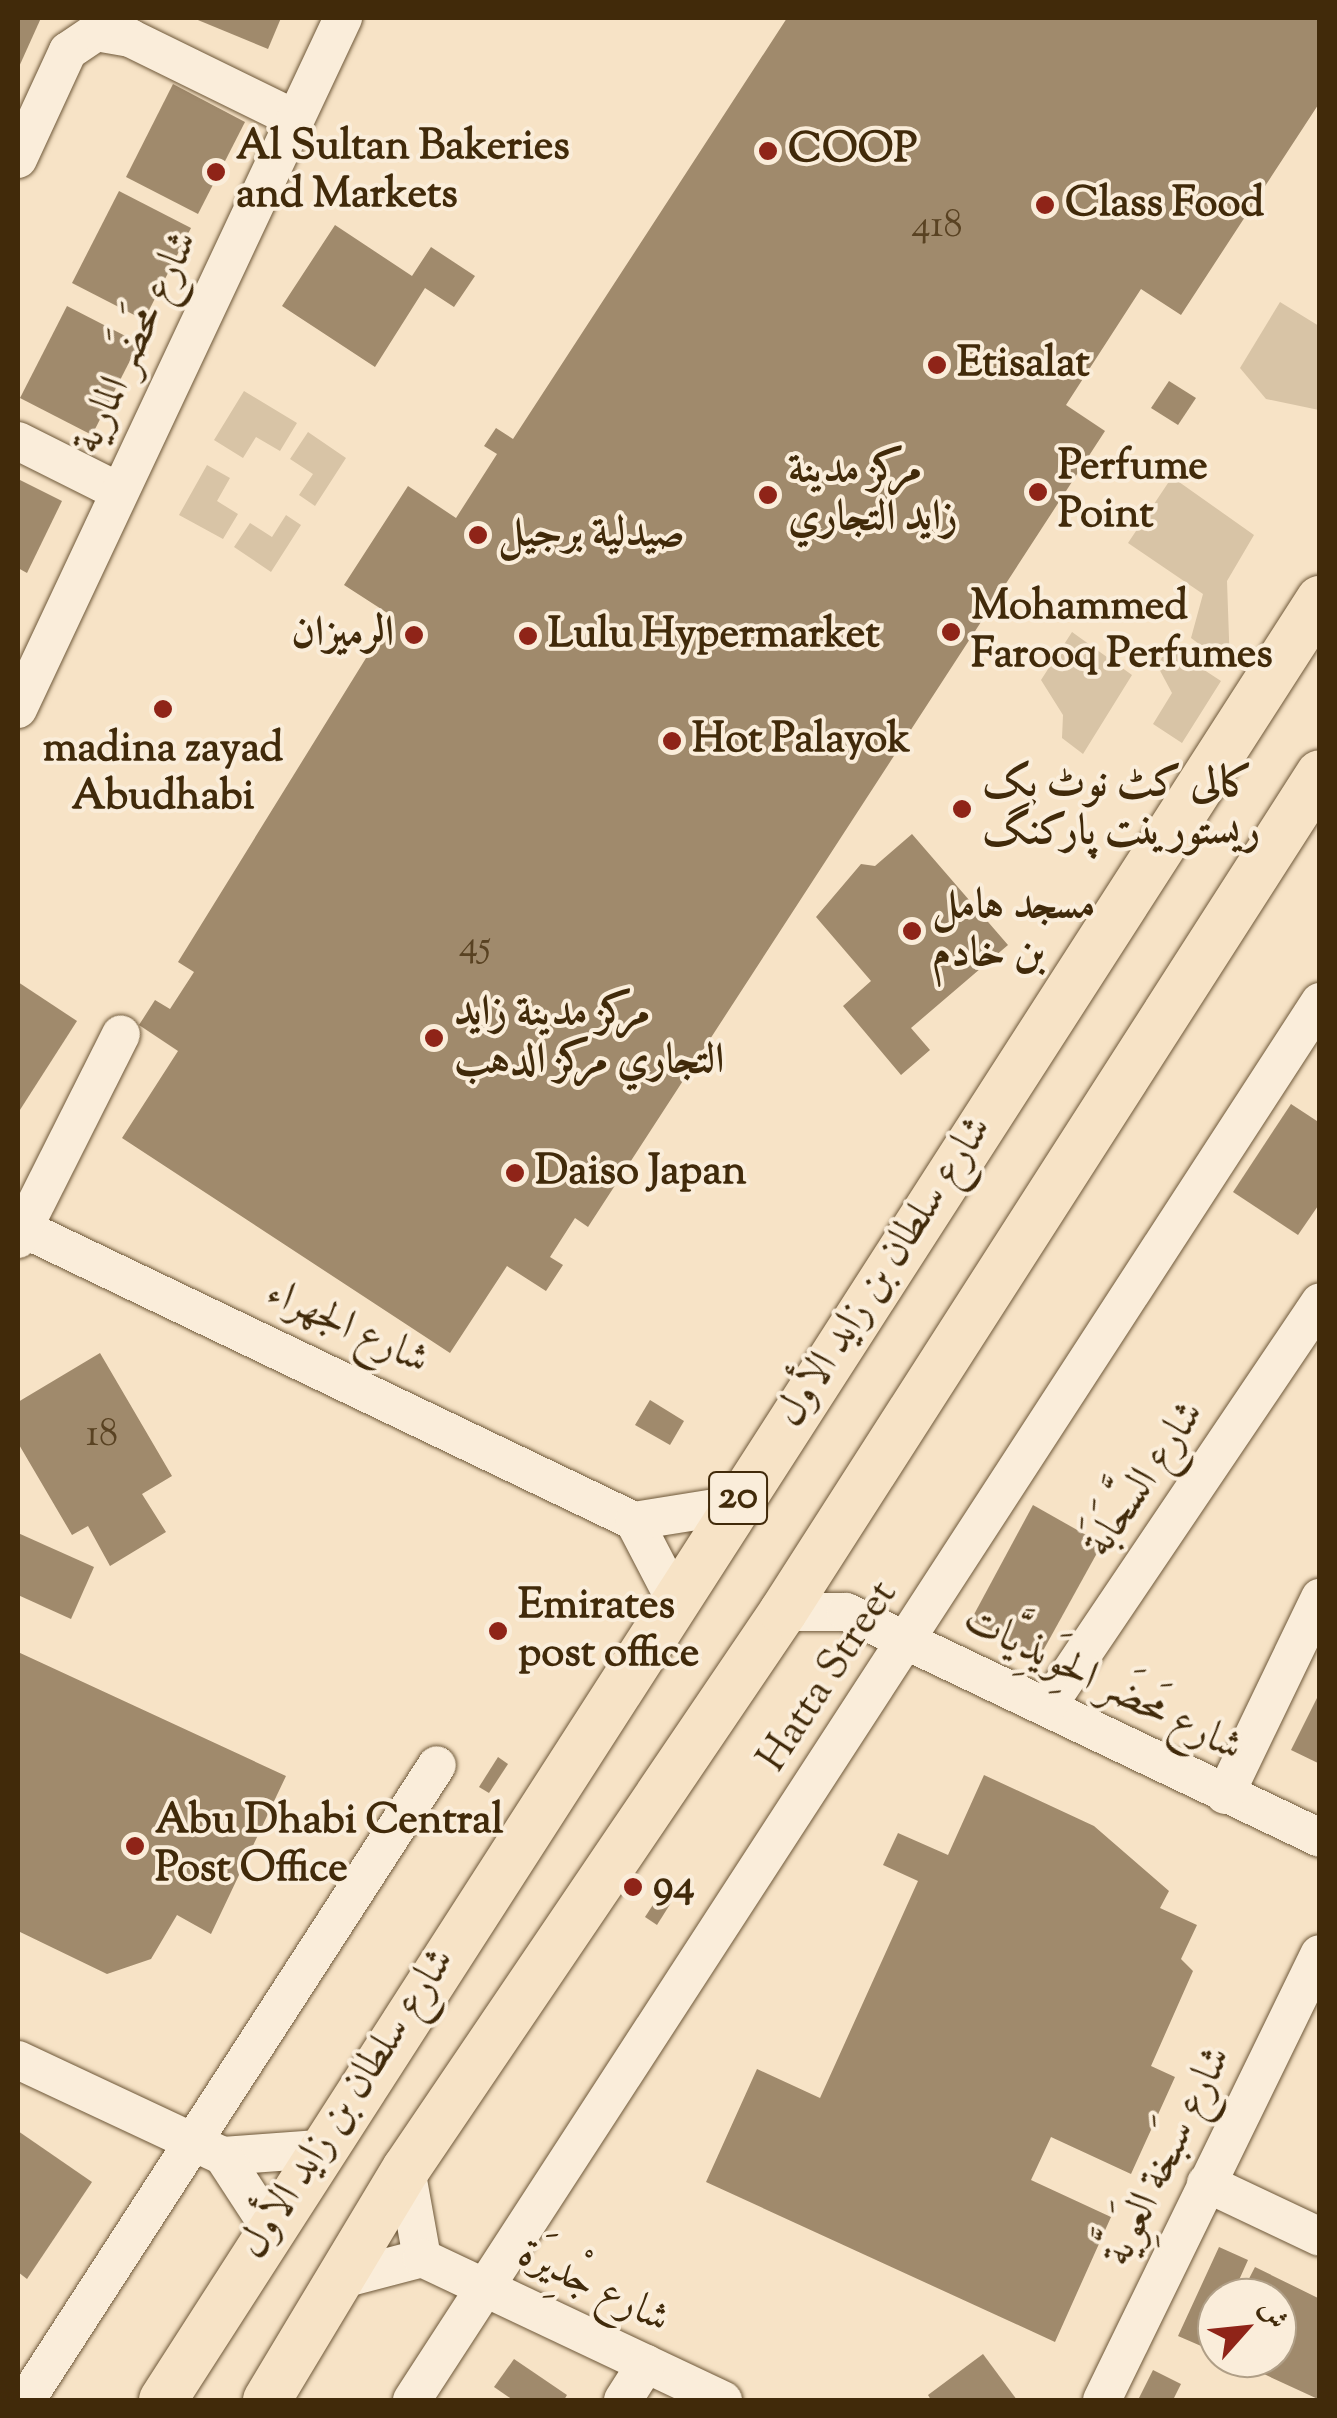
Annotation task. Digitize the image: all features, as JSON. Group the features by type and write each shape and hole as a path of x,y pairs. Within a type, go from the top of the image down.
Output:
{"main road":[{"name":"شارع سلطان بن زايد الأول","path":"163,2400 268,2224 1320,600"},
{"name":"شارع سلطان بن زايد الأول","path":"266,2400 406,2169 783,1612 1320,774"}],"street":[{"name":"شارع مَحضَر المارية","path":"18,709 33,638 118,491 342,18"},
{"path":"18,159 68,50 96,32 130,38 293,118"},
{"path":"18,441 118,491"},
{"name":"Hatta Street","path":"412,2400 1320,1002"},
{"path":"19,1231 121,1034"},
{"name":"شارع الجهراء","path":"19,1231 634,1521"},
{"name":"شارع السَّحَابَة","path":"1047,1707 1320,1302"},
{"path":"674,1598 634,1521 734,1504"},
{"name":"شارع مَحضَر الحِوَيذِيَّات","path":"812,1567 846,1612"},
{"path":"1225,1795 1320,1598"},
{"name":"شارع مَحضَر الحِوَيذِيَّات","path":"783,1612 846,1612 1320,1838"},
{"path":"26,2400 206,2148 437,1765"},
{"name":"شارع سَبخة العَوِيَّة","path":"1102,2400 1320,1954"},
{"path":"18,2060 206,2148 319,2149"},
{"path":"206,2148 268,2224"},
{"path":"340,2280 422,2258 406,2169"},
{"path":"1206,2183 1320,2238"},
{"name":"شارع جْدِيرَة","path":"422,2258 723,2400"},
{"path":"622,2400 646,2364"}],"shaded area":[{"path":"1280,302 1319,326 1319,410 1266,399 1240,368"},
{"path":"244,391 297,423 280,451 256,437 243,458 214,440"},
{"path":"308,432 346,458 315,506 299,495 313,474 290,459"},
{"path":"207,465 230,478 217,501 238,514 223,539 179,515"},
{"path":"1172,477 1254,535 1227,581 1230,667 1191,638 1203,594 1128,543"},
{"path":"286,515 301,525 271,572 234,547 250,523 272,537"},
{"path":"1072,632 1132,675 1083,754 1062,738 1063,715 1041,680"},
{"path":"1169,647 1221,681 1182,743 1153,724 1172,693 1157,665"}],"building":[{"path":"18,18 41,18 18,69"},
{"path":"193,18 281,18 268,49"},
{"name":"مركز مدينة زايد التجاري","path":"787,18 1320,18 1320,102 1181,315 1141,289 1066,405 1105,431 588,1227 575,1218 550,1257 563,1265 546,1291 507,1266 450,1353 122,1138 178,1051 139,1025 155,1000 170,1009 194,972 178,962 392,616 344,585 408,486 456,518 497,454 484,446 496,428 513,439"},
{"path":"173,84 245,122 198,214 126,177"},
{"path":"119,191 191,228 144,320 72,283"},
{"path":"335,225 412,276 431,247 475,276 454,307 425,288 375,367 282,306"},
{"path":"67,306 139,343 92,435 20,398"},
{"path":"1169,381 1196,398 1178,425 1151,408"},
{"path":"18,479 62,501 27,573 18,568"},
{"name":"مسجد هامل بن خادم","path":"912,834 1008,945 911,1028 930,1050 901,1075 843,1006 871,981 816,917 861,864 875,866"},
{"path":"18,982 77,1021 18,1113"},
{"path":"1291,1104 1320,1123 1320,1203 1298,1235 1233,1192"},
{"path":"100,1353 172,1476 142,1494 166,1532 110,1566 88,1526 72,1535 18,1443 18,1402"},
{"path":"650,1400 684,1421 670,1445 635,1425"},
{"path":"1033,1505 1102,1544 1039,1658 971,1620"},
{"path":"18,1533 94,1567 71,1619 18,1595"},
{"name":"Abu Dhabi Central Post Office","path":"18,1652 286,1776 211,1934 177,1915 151,1959 107,1974 18,1931"},
{"path":"1320,1692 1320,1764 1291,1750"},
{"path":"498,1757 508,1764 489,1793 479,1787"},
{"path":"984,1775 1094,1826 1169,1891 1160,1908 1197,1925 1181,1959 1193,1971 1151,2066 1175,2077 1131,2174 1051,2137 1031,2180 1111,2217 1055,2342 706,2182 757,2069 820,2098 918,1881 883,1865 898,1833 948,1855"},
{"path":"662,1891 674,1898 657,1925 645,1917"},
{"path":"18,2131 92,2182 27,2279 18,2272"},
{"path":"1219,2247 1248,2260 1240,2278 1205,2278"},
{"path":"1255,2267 1277,2278 1249,2278"},
{"path":"1297,2288 1320,2299 1320,2400 1272,2378 1297,2378"},
{"path":"1197,2295 1197,2344 1178,2336"},
{"path":"983,2354 1017,2400 931,2400 928,2395"},
{"path":"514,2359 567,2395 564,2400 513,2400 494,2387"},
{"path":"1153,2370 1181,2384 1173,2400 1138,2400"}],"place":[{"name":"COOP","path":"768,151"},
{"name":"Al Sultan Bakeries and Markets","path":"216,172"},
{"name":"Class Food","path":"1045,205"},
{"name":"Etisalat","path":"937,365"},
{"name":"Perfume Point","path":"1038,492"},
{"name":"مركز مدينة زايد التجاري","path":"768,495"},
{"name":"صيدلية برجيل","path":"478,535"},
{"name":"Mohammed Farooq Perfumes","path":"951,632"},
{"name":"الرميزان","path":"414,635"},
{"name":"Lulu Hypermarket","path":"528,636"},
{"name":"madina zayad Abudhabi","path":"163,709"},
{"name":"Hot Palayok","path":"672,741"},
{"name":"کالی کٹ نوٹ بک ریستورینت پارکنگ","path":"962,809"},
{"name":"مسجد هامل بن خادم","path":"912,931"},
{"name":"مركز مدينة زايد التجاري مركز الدهب","path":"434,1038"},
{"name":"Daiso Japan","path":"515,1173"},
{"name":"Emirates post office","path":"498,1631"},
{"name":"Abu Dhabi Central Post Office","path":"135,1846"},
{"name":"94","path":"633,1887"}]}
